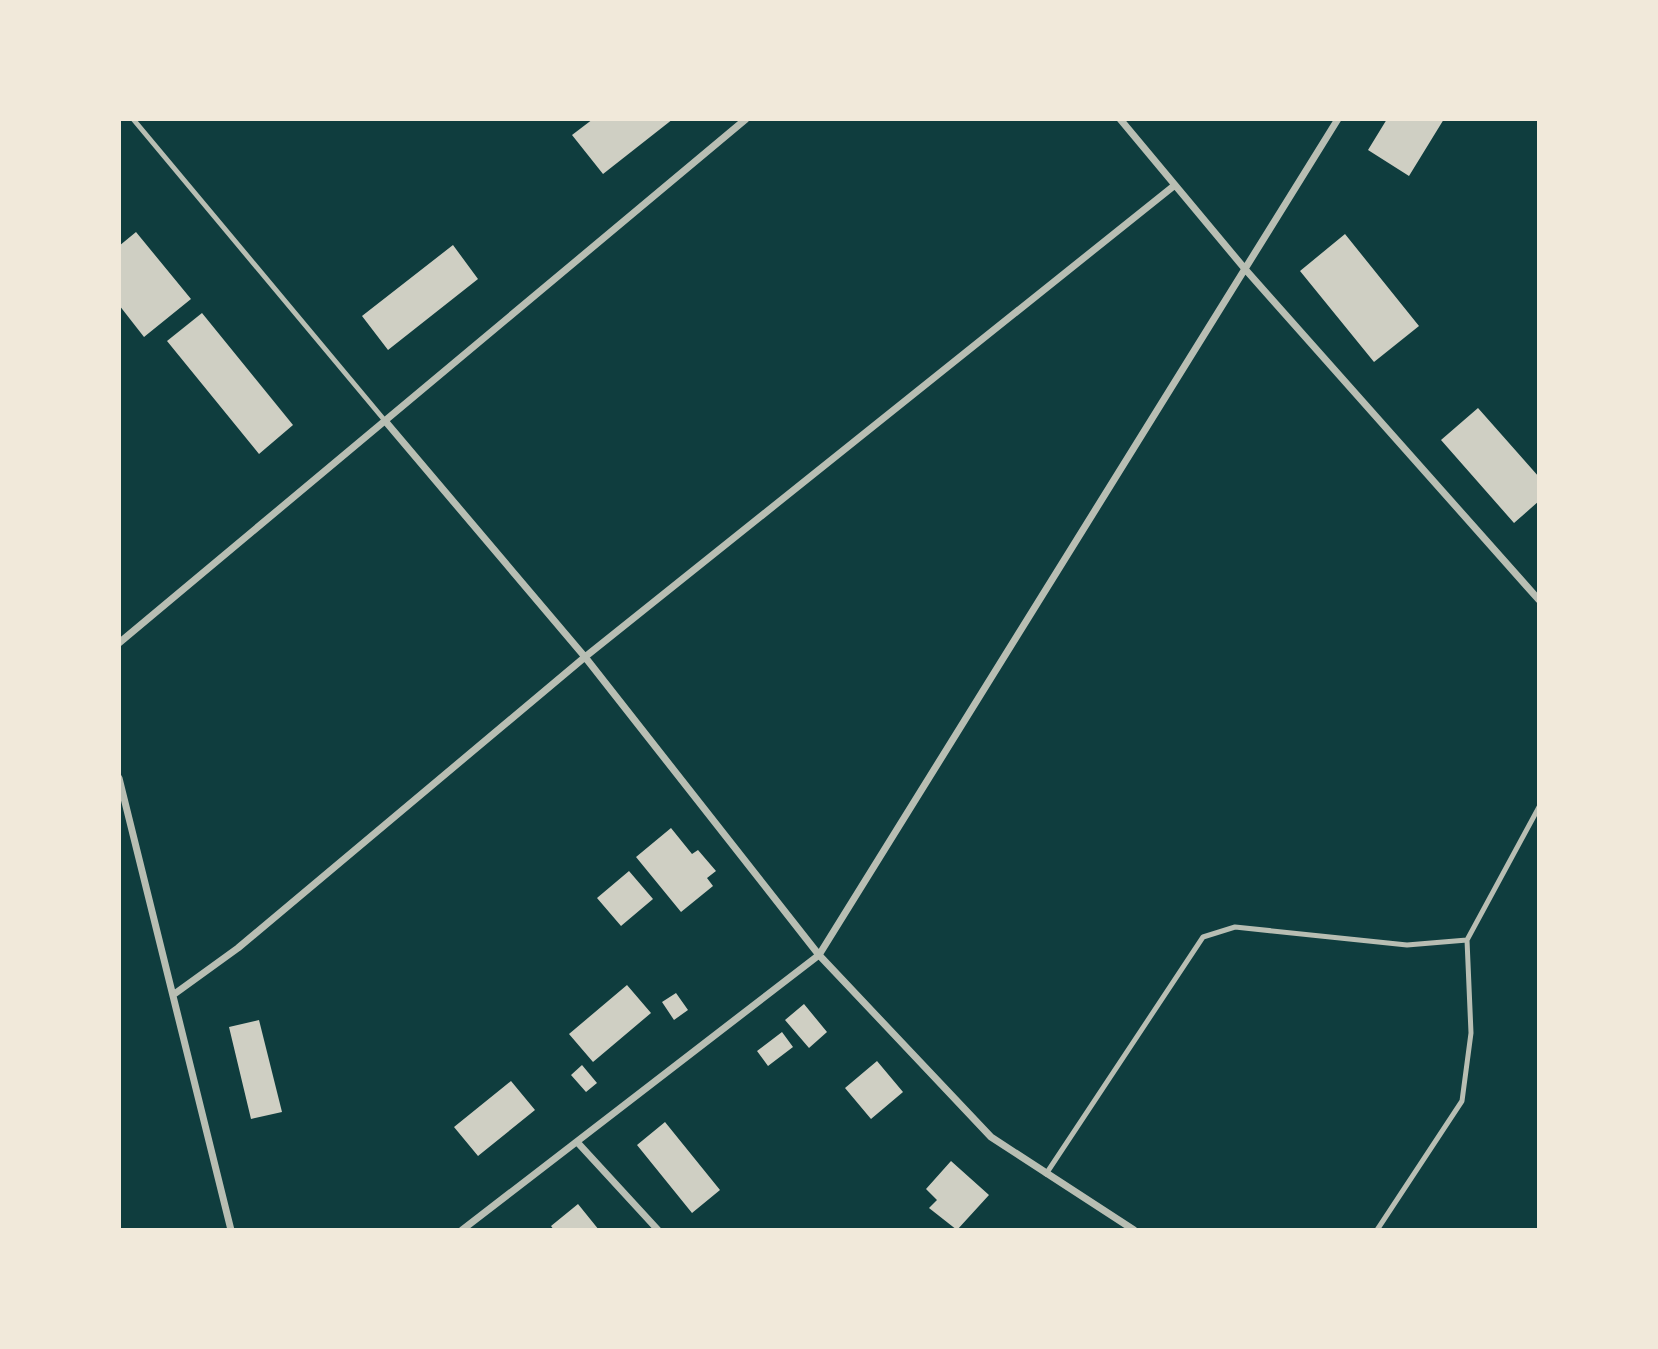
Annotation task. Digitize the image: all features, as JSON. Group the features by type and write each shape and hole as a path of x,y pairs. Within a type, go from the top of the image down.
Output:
{"street":[{"path":"119,643 746,119"},
{"path":"1120,119 1245,269 1539,600"},
{"path":"462,1230 820,955 1338,119"},
{"path":"173,995 238,948 585,657 1175,185"},
{"path":"386,422 585,657 820,955 991,1137 1135,1230"},
{"path":"119,778 231,1230"},
{"path":"578,1143 658,1230"}],"lane":[{"path":"133,119 386,422"},
{"path":"1377,1230 1462,1101 1471,1033 1467,940 1539,807"},
{"path":"1046,1174 1203,937 1235,928 1407,945 1467,940"}],"building":[{"path":"593,119 673,119 603,174 572,135"},
{"path":"1387,119 1444,119 1409,176 1368,150"},
{"path":"136,232 191,299 144,337 119,305 119,246"},
{"path":"1345,234 1419,326 1374,362 1300,271"},
{"path":"453,245 478,279 388,350 362,316"},
{"path":"202,313 293,425 259,454 167,341"},
{"path":"1478,408 1539,477 1539,501 1514,523 1441,440"},
{"path":"671,828 692,854 698,850 716,871 707,878 713,886 681,912 636,857"},
{"path":"629,871 653,899 621,926 597,898"},
{"path":"627,985 651,1013 593,1062 569,1034"},
{"path":"676,993 688,1010 674,1020 662,1002"},
{"path":"804,1004 827,1032 809,1048 785,1020"},
{"path":"259,1020 282,1112 251,1119 229,1027"},
{"path":"782,1032 793,1047 768,1066 757,1051"},
{"path":"877,1061 903,1092 871,1119 845,1088"},
{"path":"582,1065 597,1083 586,1092 571,1075"},
{"path":"511,1081 535,1110 478,1156 454,1127"},
{"path":"665,1122 720,1190 692,1213 637,1145"},
{"path":"951,1161 989,1195 957,1230 929,1208 937,1200 926,1189"},
{"path":"578,1204 599,1230 554,1230 551,1226"}]}
